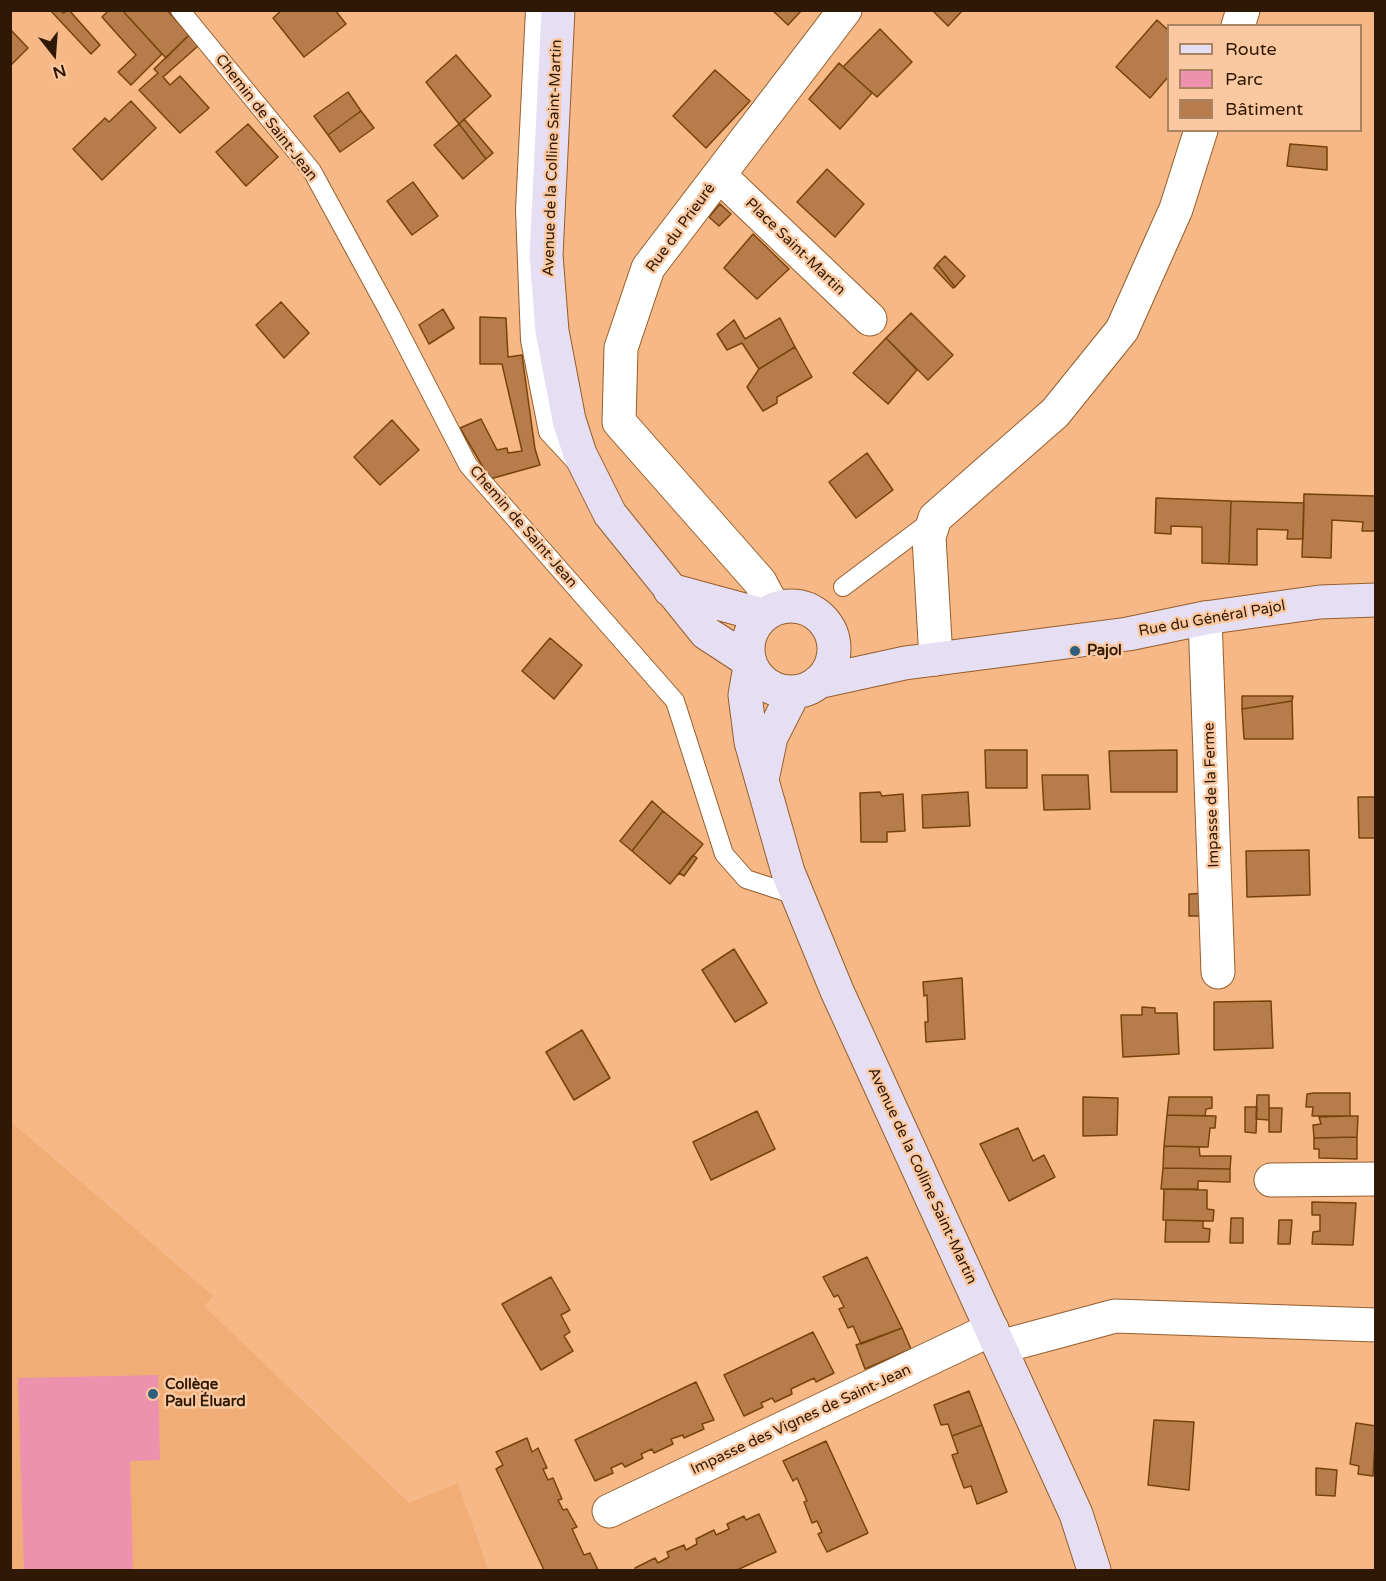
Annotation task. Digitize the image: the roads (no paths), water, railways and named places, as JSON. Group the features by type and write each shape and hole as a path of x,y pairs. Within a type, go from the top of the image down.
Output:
{"street":[{"name":"Avenue de la Colline Saint-Martin","path":"558,10 546,255 551,320 569,420 580,454 610,514 670,590 706,633 749,663 745,695 751,742 788,872 837,991 1076,1514 1094,1570"},
{"name":"Rue du Prieuré","path":"768,612 760,582 619,422 621,348 648,268 845,10"},
{"path":"921,661 929,537 935,518 1055,412 1122,330 1176,209 1200,132"},
{"name":"Place Saint-Martin","path":"719,175 870,319"},
{"path":"670,590 768,612"},
{"name":"Rue du Général Pajol","path":"806,687 921,661 1128,633 1205,618 1320,602 1376,600"},
{"path":"793,605 817,614 831,631 834,642 831,667 806,687 775,690 757,678 749,663 748,640 755,623 768,612 793,605"},
{"name":"Impasse de la Ferme","path":"1205,618 1218,972"},
{"name":"Rue du Général Pajol","path":"834,642 921,661"},
{"name":"Avenue de la Colline Saint-Martin","path":"762,777 771,737 806,687"},
{"path":"1271,1180 1376,1179"},
{"name":"Impasse des Vignes de Saint-Jean","path":"609,1511 996,1338 1115,1316 1376,1325"}],"lane":[{"name":"Chemin de Saint-Jean","path":"180,10 312,171 390,314 468,465 675,700 724,854 746,879 798,896"},
{"name":"Avenue de la Colline Saint-Martin","path":"535,10 525,210 530,340 548,432 593,480"},
{"path":"843,587 935,518"}],"place":[{"name":"Pajol","path":"1075,651"},
{"name":"Collège Paul Éluard","path":"153,1394"}]}
